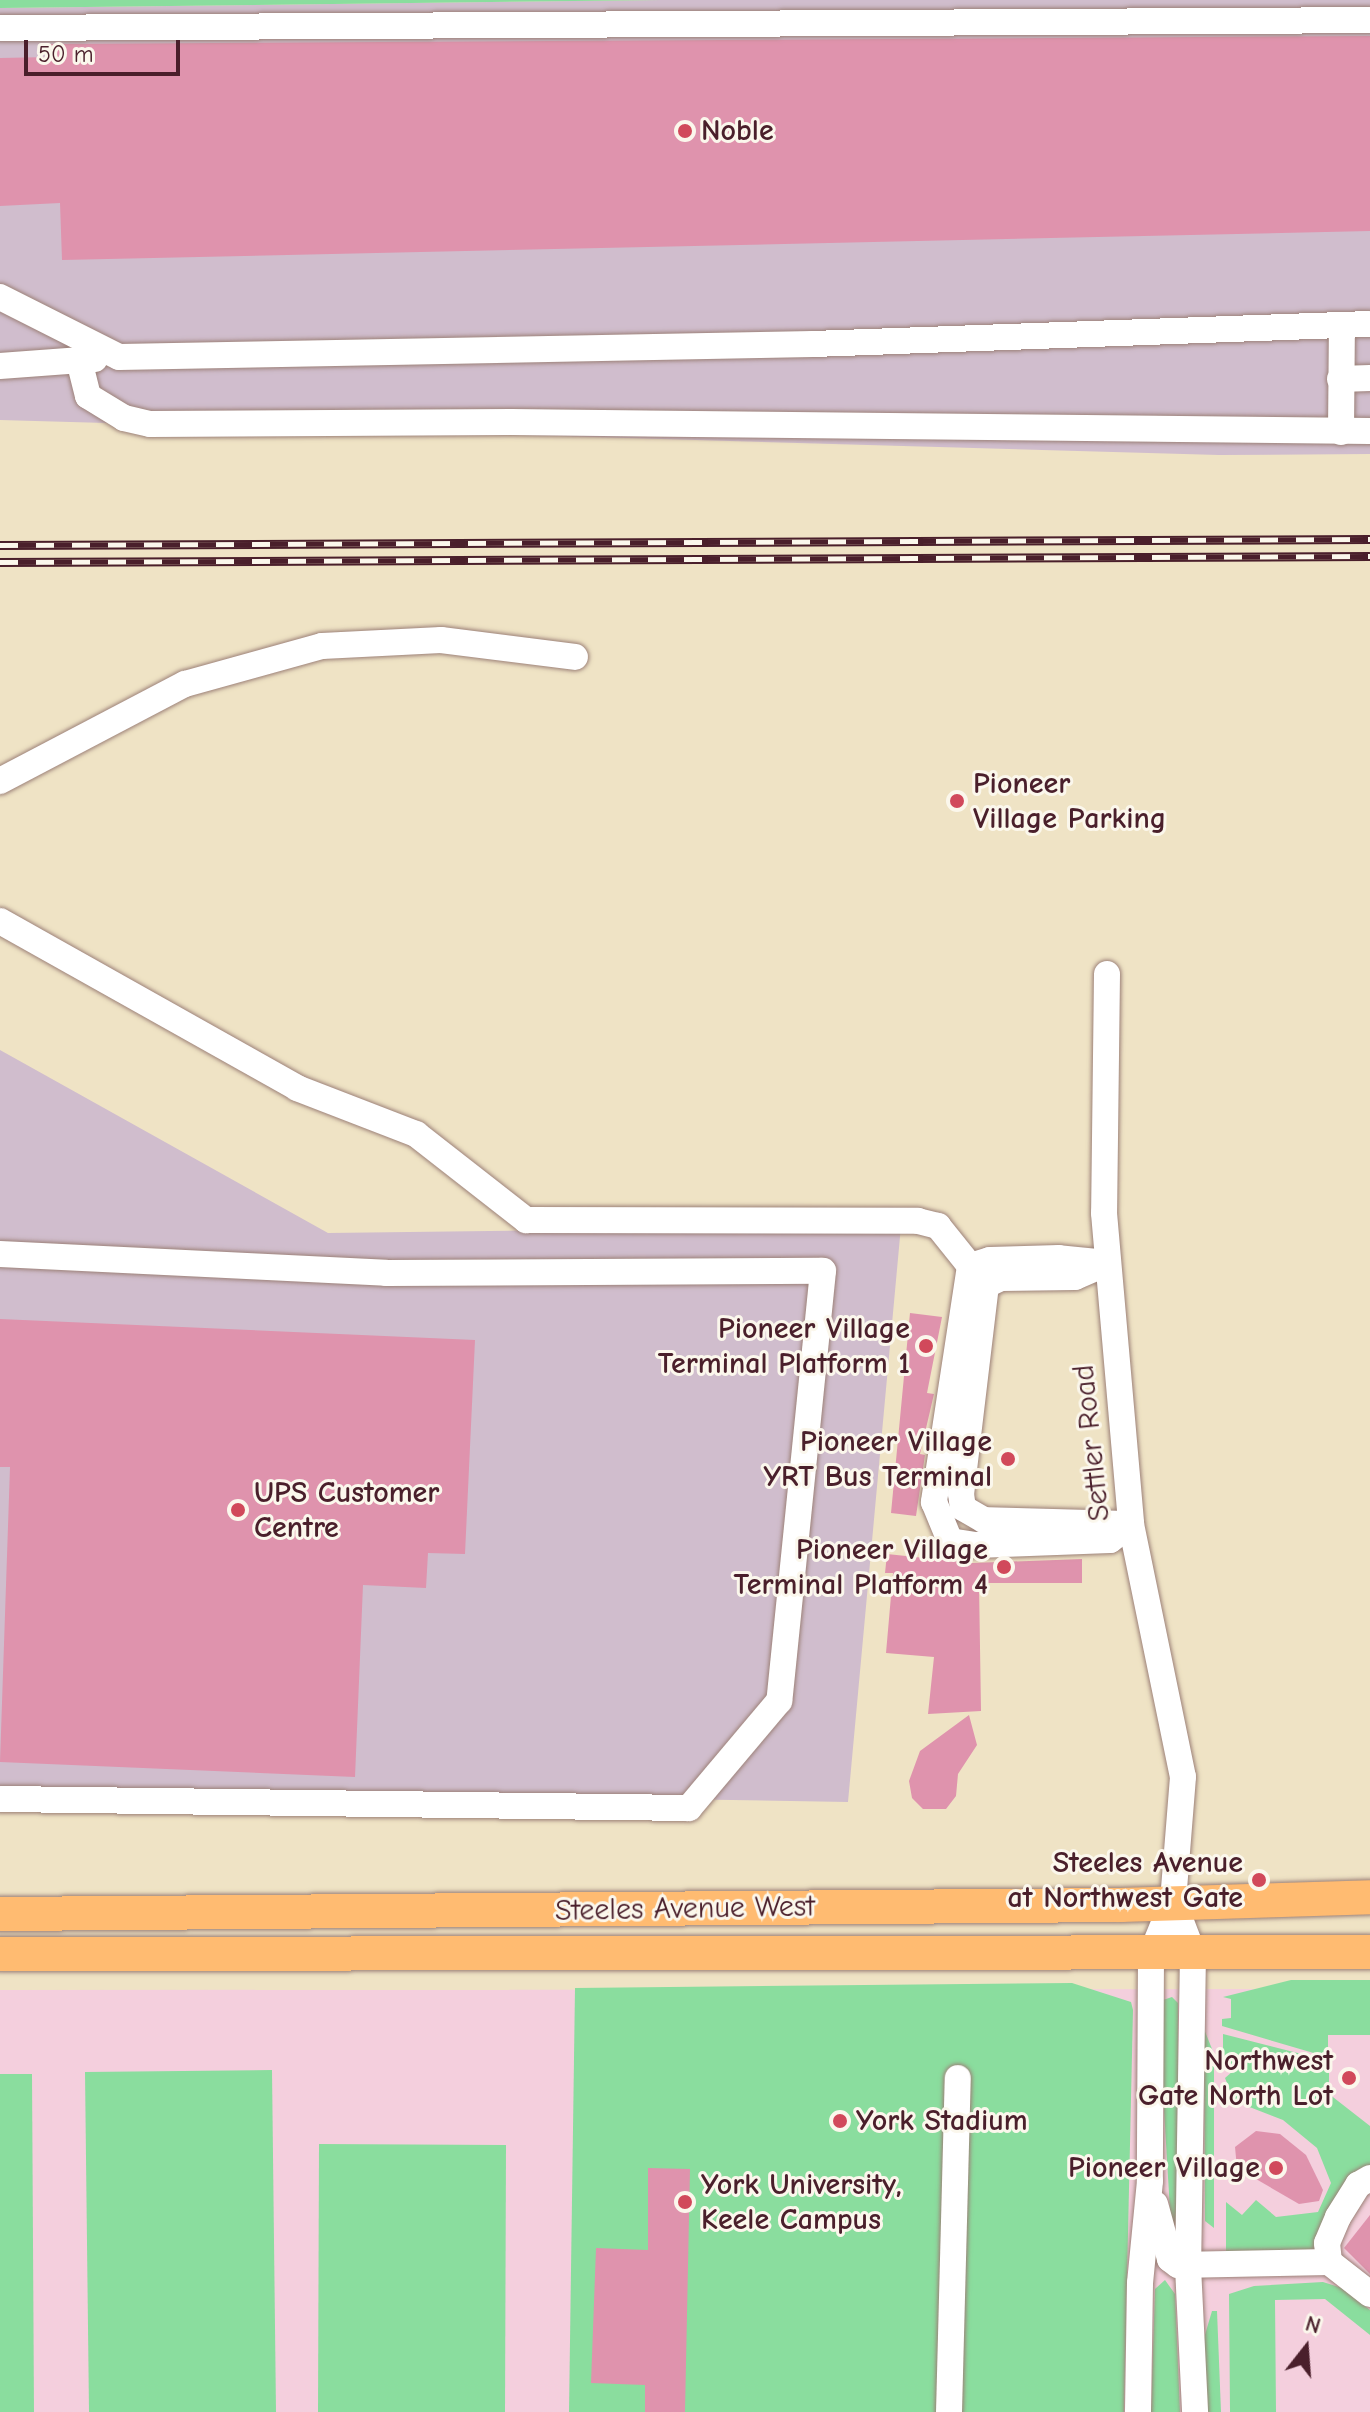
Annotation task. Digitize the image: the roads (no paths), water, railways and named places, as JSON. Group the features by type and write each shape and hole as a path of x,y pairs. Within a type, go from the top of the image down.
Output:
{"main road":[{"name":"Steeles Avenue West","path":"0,1914 1121,1905 1370,1897"},
{"name":"Steeles Avenue West","path":"0,1954 1151,1955 1370,1952"}],"street":[{"path":"0,28 1370,20"},
{"path":"0,297 119,357"},
{"path":"7,361 829,343 1370,324"},
{"path":"1341,432 1342,325"},
{"path":"79,360 88,396 124,418 150,424 511,422 1370,431"},
{"path":"1340,379 1370,378"},
{"path":"0,781 185,684 322,646 441,640 575,657"},
{"path":"0,921 297,1088 416,1134 526,1220 918,1221 938,1226 970,1266 934,1502 950,1541 976,1545 1110,1540 1131,1524"},
{"name":"Settler Road","path":"1107,974 1107,1263 1131,1524 1183,1777 1173,1901"},
{"path":"0,1254 386,1273 823,1271 779,1701 689,1808 0,1799"},
{"path":"970,1266 990,1260 1059,1258 1107,1263"},
{"path":"1107,1263 1075,1277 1001,1278 986,1285 961,1494 963,1508 984,1520 1131,1524"},
{"path":"1173,1901 1193,1953 1188,2267 1195,2412"},
{"path":"1138,2412 1140,2283 1150,2181 1151,1955 1173,1901"},
{"path":"949,2412 958,2078"},
{"path":"1329,2262 1327,2243 1338,2217 1358,2185 1370,2178"},
{"path":"1150,2181 1170,2259 1188,2267 1329,2262 1370,2294"}],"railway":[{"path":"0,545 1370,539"},
{"path":"0,562 1370,556"}],"place":[{"name":"Noble","path":"685,131"},
{"name":"Pioneer Village Parking","path":"957,801"},
{"name":"Pioneer Village Terminal Platform 1","path":"926,1346"},
{"name":"Pioneer Village YRT Bus Terminal","path":"1008,1459"},
{"name":"UPS Customer Centre","path":"238,1510"},
{"name":"Pioneer Village Terminal Platform 4","path":"1004,1567"},
{"name":"Steeles Avenue at Northwest Gate","path":"1259,1880"},
{"name":"Northwest Gate North Lot","path":"1349,2078"},
{"name":"York Stadium","path":"840,2121"},
{"name":"Pioneer Village","path":"1276,2168"},
{"name":"York University, Keele Campus","path":"685,2202"}]}
